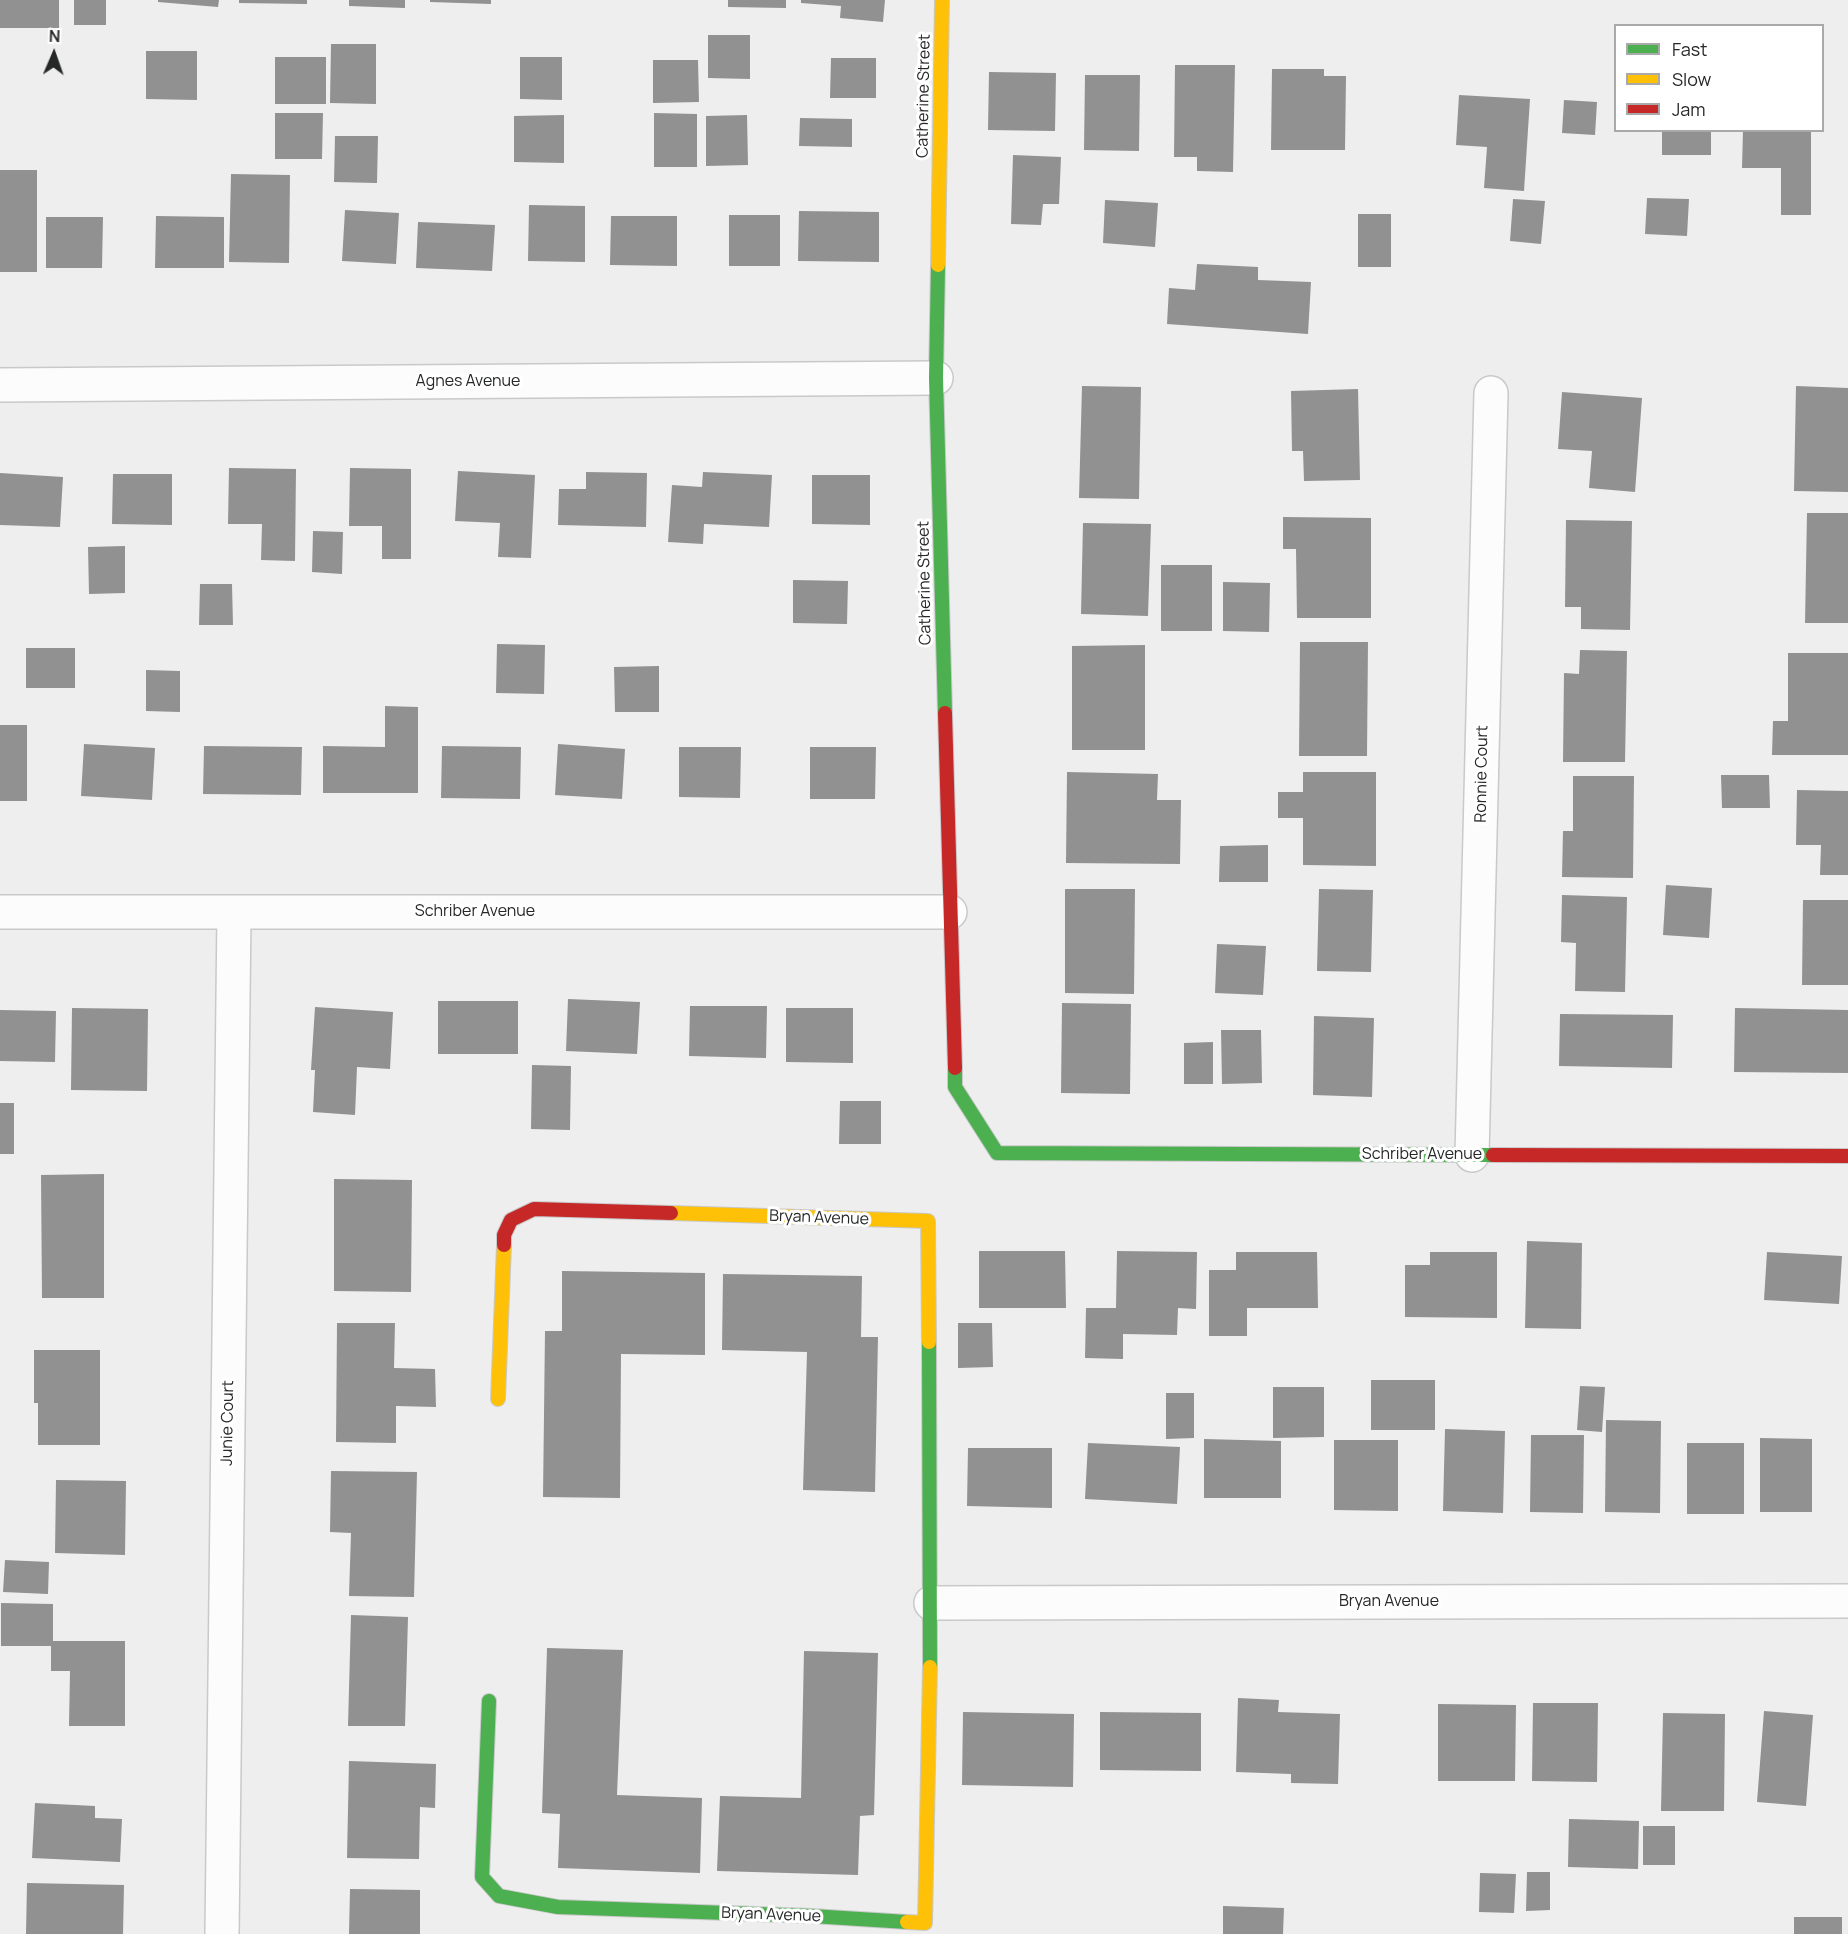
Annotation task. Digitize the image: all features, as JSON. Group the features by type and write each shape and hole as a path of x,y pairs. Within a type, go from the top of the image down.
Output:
{"street":[{"name":"Catherine Street","path":"942,0 936,378 955,1087 997,1153"},
{"name":"Agnes Avenue","path":"0,385 936,378"},
{"name":"Ronnie Court","path":"1472,1155 1491,393"},
{"name":"Schriber Avenue","path":"0,912 950,912"},
{"name":"Junie Court","path":"222,1934 234,913"},
{"name":"Schriber Avenue","path":"997,1153 1848,1156"},
{"name":"Bryan Avenue","path":"489,1701 482,1877 499,1896 558,1907 812,1916 925,1923 931,1603 928,1221 534,1209 511,1220 504,1235 498,1399"},
{"name":"Bryan Avenue","path":"931,1603 1848,1600"}],"building":[{"path":"0,0 59,0 59,28 0,28"},
{"path":"74,0 106,0 106,25 74,25"},
{"path":"158,0 219,0 218,7 158,2"},
{"path":"239,0 307,0 307,4 239,3"},
{"path":"349,0 405,0 405,8 349,6"},
{"path":"430,0 491,0 491,4 430,2"},
{"path":"728,0 786,0 786,8 728,7"},
{"path":"801,0 885,0 883,22 840,18 841,6 801,3"},
{"path":"708,35 750,35 750,79 708,78"},
{"path":"331,44 376,44 376,104 330,103"},
{"path":"146,51 197,51 197,100 146,99"},
{"path":"275,57 326,57 326,104 275,104"},
{"path":"520,57 562,57 562,100 520,99"},
{"path":"831,58 876,58 876,98 830,98"},
{"path":"653,60 698,60 699,102 653,103"},
{"path":"1175,65 1235,65 1233,172 1197,171 1197,157 1174,157"},
{"path":"1272,69 1324,69 1324,76 1346,76 1345,150 1271,150"},
{"path":"989,72 1056,73 1055,131 988,130"},
{"path":"1085,75 1140,75 1139,151 1084,150"},
{"path":"1459,95 1530,99 1524,191 1484,188 1487,147 1456,145"},
{"path":"1564,100 1597,102 1595,135 1562,133"},
{"path":"275,113 323,113 322,159 275,159"},
{"path":"654,113 697,114 697,167 654,167"},
{"path":"564,115 564,163 514,162 514,116"},
{"path":"747,115 748,165 706,166 706,116"},
{"path":"800,118 852,119 852,147 799,146"},
{"path":"1662,132 1711,132 1711,155 1662,155"},
{"path":"1743,132 1811,132 1811,215 1781,215 1781,168 1742,168"},
{"path":"335,136 378,136 377,183 334,182"},
{"path":"1013,155 1061,157 1059,204 1043,204 1041,225 1011,224"},
{"path":"0,170 37,170 37,272 0,272"},
{"path":"231,174 290,175 289,263 229,262"},
{"path":"1647,198 1689,199 1687,236 1645,234"},
{"path":"1513,199 1545,201 1541,244 1510,241"},
{"path":"1105,200 1158,203 1155,247 1103,243"},
{"path":"529,205 585,206 585,262 528,261"},
{"path":"345,210 399,213 396,264 342,261"},
{"path":"799,211 879,212 879,262 798,261"},
{"path":"1358,214 1391,214 1391,267 1358,267"},
{"path":"729,215 780,215 780,266 729,266"},
{"path":"156,216 224,217 224,268 155,268"},
{"path":"611,216 677,216 677,266 610,265"},
{"path":"46,217 103,217 102,268 46,268"},
{"path":"418,222 495,225 492,271 416,268"},
{"path":"1197,264 1258,267 1258,280 1311,282 1308,334 1167,324 1169,288 1195,290"},
{"path":"1082,386 1141,387 1139,499 1079,498"},
{"path":"1796,386 1848,388 1848,492 1794,491"},
{"path":"1358,389 1360,480 1304,481 1303,451 1292,451 1291,391"},
{"path":"1562,392 1642,398 1635,492 1589,488 1592,451 1558,449"},
{"path":"229,468 296,469 295,561 261,560 262,524 228,524"},
{"path":"350,468 411,469 411,559 382,559 382,526 349,526"},
{"path":"458,471 535,475 531,558 498,557 500,523 455,521"},
{"path":"586,472 647,473 646,527 558,525 559,489 586,489"},
{"path":"703,472 772,475 769,527 704,524 703,544 668,542 672,485 702,487"},
{"path":"0,473 63,477 60,527 0,525"},
{"path":"113,474 172,474 172,525 112,524"},
{"path":"812,475 870,475 870,525 812,524"},
{"path":"1807,513 1848,513 1848,623 1805,623"},
{"path":"1283,517 1371,518 1371,618 1297,618 1296,549 1283,549"},
{"path":"1566,520 1632,521 1630,630 1581,629 1581,607 1565,607"},
{"path":"1083,523 1151,524 1148,616 1081,614"},
{"path":"313,531 343,532 342,574 312,572"},
{"path":"125,546 125,593 89,594 88,547"},
{"path":"1161,565 1212,565 1212,631 1161,631"},
{"path":"793,580 848,581 847,624 793,623"},
{"path":"1223,582 1270,583 1269,632 1223,631"},
{"path":"200,584 232,584 233,625 199,625"},
{"path":"1300,642 1368,642 1367,756 1299,756"},
{"path":"497,644 545,645 544,694 496,693"},
{"path":"1145,645 1145,750 1072,750 1072,646"},
{"path":"26,648 75,648 75,688 26,688"},
{"path":"1580,650 1627,651 1625,762 1563,762 1564,673 1579,674"},
{"path":"1788,653 1848,653 1848,755 1772,755 1773,721 1788,721"},
{"path":"659,666 659,712 615,712 614,667"},
{"path":"146,670 180,671 180,712 146,711"},
{"path":"385,706 418,707 418,793 323,793 323,746 385,747"},
{"path":"0,725 27,725 27,801 0,801"},
{"path":"84,744 155,748 152,800 81,796"},
{"path":"558,744 625,749 622,799 555,795"},
{"path":"204,746 302,747 301,795 203,794"},
{"path":"442,746 521,747 520,799 441,798"},
{"path":"679,747 741,747 740,798 679,797"},
{"path":"810,747 876,747 875,799 810,799"},
{"path":"1067,772 1158,774 1157,800 1181,800 1180,864 1066,863"},
{"path":"1303,772 1376,772 1376,866 1303,865 1303,818 1278,818 1278,792 1303,792"},
{"path":"1721,775 1769,775 1770,808 1722,808"},
{"path":"1573,776 1634,776 1633,878 1562,877 1563,831 1573,831"},
{"path":"1797,790 1848,791 1848,875 1820,875 1821,845 1796,845"},
{"path":"1268,845 1268,882 1219,882 1220,846"},
{"path":"1666,885 1712,888 1709,938 1663,935"},
{"path":"1065,889 1135,889 1134,994 1065,993"},
{"path":"1319,889 1373,890 1371,972 1317,971"},
{"path":"1562,895 1627,897 1625,992 1575,991 1576,943 1561,942"},
{"path":"1803,900 1848,900 1848,985 1802,985"},
{"path":"1217,944 1266,946 1263,995 1215,993"},
{"path":"568,999 640,1002 637,1054 566,1051"},
{"path":"438,1001 518,1001 518,1054 438,1054"},
{"path":"1062,1003 1131,1004 1130,1094 1061,1093"},
{"path":"690,1006 767,1006 766,1058 689,1056"},
{"path":"315,1007 393,1012 390,1069 357,1067 355,1115 313,1112 315,1070 311,1070"},
{"path":"72,1008 148,1009 147,1091 71,1090"},
{"path":"786,1008 853,1008 853,1063 786,1062"},
{"path":"1735,1008 1848,1010 1848,1073 1734,1072"},
{"path":"0,1010 56,1011 55,1062 0,1061"},
{"path":"1560,1014 1673,1015 1672,1068 1559,1066"},
{"path":"1314,1016 1374,1018 1372,1097 1313,1095"},
{"path":"1221,1030 1261,1030 1262,1083 1222,1084"},
{"path":"1213,1042 1213,1084 1184,1084 1184,1043"},
{"path":"532,1065 571,1066 570,1130 531,1129"},
{"path":"840,1101 881,1101 881,1144 839,1144"},
{"path":"0,1103 14,1103 14,1154 0,1154"},
{"path":"104,1174 104,1298 42,1298 41,1175"},
{"path":"334,1179 412,1180 411,1292 334,1291"},
{"path":"1527,1241 1582,1243 1581,1329 1525,1328"},
{"path":"979,1251 1065,1251 1066,1308 979,1308"},
{"path":"1117,1251 1197,1252 1196,1309 1178,1308 1177,1335 1123,1334 1123,1359 1085,1358 1086,1308 1116,1308"},
{"path":"1236,1252 1317,1252 1318,1308 1247,1308 1247,1336 1209,1336 1209,1270 1236,1270"},
{"path":"1430,1252 1497,1252 1497,1318 1405,1317 1405,1265 1430,1265"},
{"path":"1767,1252 1842,1256 1839,1304 1764,1300"},
{"path":"562,1271 705,1273 705,1355 621,1354 620,1498 543,1497 545,1331 562,1331"},
{"path":"723,1274 862,1276 861,1337 878,1337 875,1492 803,1490 807,1352 722,1350"},
{"path":"337,1323 395,1323 394,1368 435,1369 436,1407 396,1406 396,1443 336,1442"},
{"path":"958,1323 992,1323 993,1367 958,1368"},
{"path":"34,1350 100,1350 100,1445 38,1445 38,1403 34,1403"},
{"path":"1371,1380 1435,1380 1435,1430 1371,1430"},
{"path":"1580,1386 1605,1387 1602,1432 1577,1430"},
{"path":"1273,1387 1324,1387 1324,1437 1273,1438"},
{"path":"1166,1393 1194,1393 1194,1438 1166,1439"},
{"path":"1606,1420 1661,1421 1660,1513 1605,1512"},
{"path":"1445,1429 1505,1431 1503,1513 1443,1511"},
{"path":"1531,1435 1584,1435 1583,1513 1530,1512"},
{"path":"1760,1438 1812,1439 1812,1512 1760,1512"},
{"path":"1204,1439 1281,1441 1281,1498 1204,1498"},
{"path":"1334,1440 1398,1440 1398,1511 1334,1510"},
{"path":"1088,1443 1180,1447 1177,1504 1085,1499"},
{"path":"1687,1443 1744,1443 1744,1514 1687,1514"},
{"path":"968,1448 1052,1448 1052,1508 967,1506"},
{"path":"331,1471 417,1472 414,1597 349,1596 351,1533 330,1532"},
{"path":"56,1480 126,1481 125,1555 55,1553"},
{"path":"5,1560 49,1562 48,1594 3,1592"},
{"path":"1,1603 53,1604 53,1641 125,1641 125,1726 69,1726 70,1671 51,1671 51,1646 1,1646"},
{"path":"351,1615 408,1617 405,1726 348,1726"},
{"path":"547,1648 623,1650 617,1795 702,1798 700,1873 558,1868 560,1814 542,1813"},
{"path":"804,1651 878,1653 874,1815 860,1816 858,1875 717,1871 720,1796 801,1798"},
{"path":"1238,1698 1279,1700 1278,1712 1340,1714 1338,1784 1291,1783 1291,1774 1236,1772"},
{"path":"1533,1703 1598,1703 1597,1782 1532,1781"},
{"path":"1438,1704 1516,1705 1515,1781 1438,1781"},
{"path":"1764,1711 1813,1715 1806,1806 1757,1802"},
{"path":"963,1712 1074,1714 1073,1787 962,1785"},
{"path":"1100,1712 1201,1713 1201,1771 1100,1770"},
{"path":"1663,1713 1725,1714 1724,1811 1661,1811"},
{"path":"349,1761 436,1764 435,1808 420,1807 419,1859 347,1858"},
{"path":"35,1803 95,1806 95,1818 122,1819 120,1862 32,1858"},
{"path":"1569,1819 1639,1821 1638,1869 1568,1867"},
{"path":"1643,1826 1675,1826 1675,1865 1643,1865"},
{"path":"1527,1872 1550,1872 1550,1910 1526,1911"},
{"path":"1480,1873 1516,1874 1514,1913 1479,1912"},
{"path":"27,1883 124,1885 123,1934 26,1934"},
{"path":"350,1889 420,1890 420,1934 349,1934"},
{"path":"1223,1906 1284,1908 1283,1934 1223,1934"},
{"path":"1794,1917 1842,1917 1842,1934 1794,1934"}],"traffic: fast":[{"path":"938,265 936,378 945,713"},
{"path":"955,1068 955,1087 997,1153 1493,1155"},
{"path":"929,1342 930,1667"},
{"path":"489,1701 482,1877 499,1896 558,1907 812,1916 907,1922"}],"traffic: slow":[{"path":"938,265 942,0"},
{"path":"671,1213 928,1221 929,1342"},
{"path":"498,1399 504,1245"},
{"path":"907,1922 925,1923 930,1667"}],"traffic: jam":[{"path":"945,713 955,1068"},
{"path":"1493,1155 1848,1156"},
{"path":"504,1245 504,1235 511,1220 534,1209 671,1213"}]}
